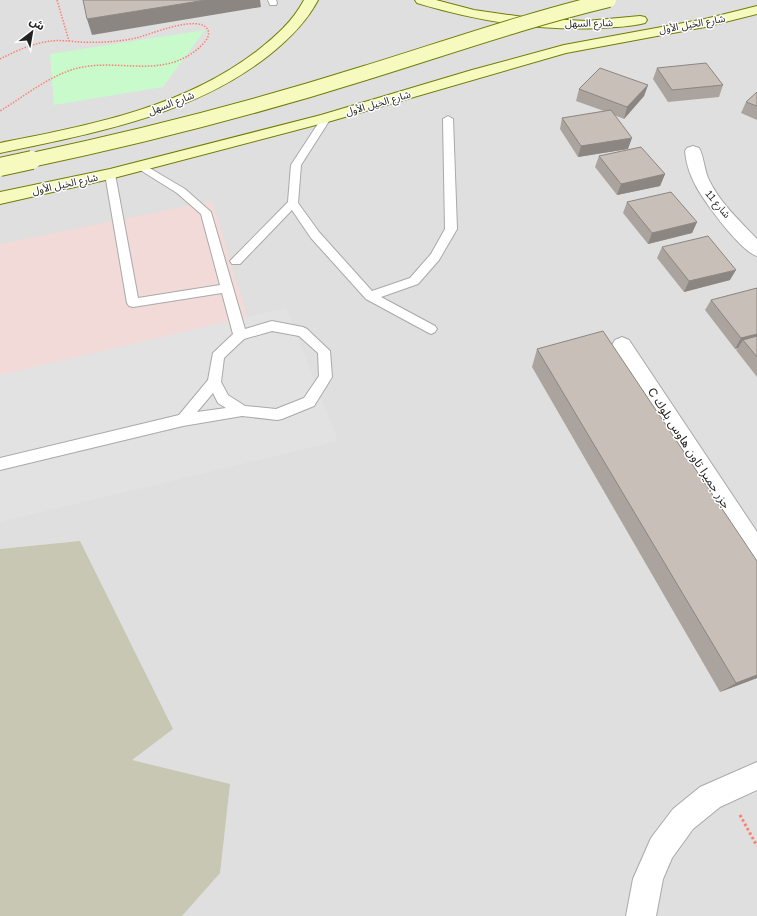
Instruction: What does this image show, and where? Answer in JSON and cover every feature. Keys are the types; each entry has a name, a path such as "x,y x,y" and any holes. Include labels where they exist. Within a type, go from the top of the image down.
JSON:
{"main road":[{"name":"شارع السهل","path":"0,148 95,128 173,103 208,88 239,71 266,53 285,36 300,18 311,0"},
{"name":"شارع السهل","path":"422,0 466,12 531,22 603,24 654,18"},
{"path":"0,167 124,139 280,98 366,73 501,28 564,10 609,0"},
{"path":"731,4 757,0"},
{"name":"شارع الخيل الأول","path":"0,198 110,174 326,118 477,72 564,49 706,23 757,10"},
{"path":"0,208 55,186"}],"street":[{"name":"شارع 11","path":"693,151 695,168 703,186 711,198 757,250"},
{"name":"C جزر جميرا تاون هاوس بلوك","path":"622,345 757,552"},
{"path":"641,916 648,879 661,848 683,819 710,797 757,776"}],"lane":[{"path":"326,118 296,165 294,203 315,235 370,296 431,329"},
{"path":"370,296 414,281 435,257 451,229 448,119"},
{"path":"141,166 181,191 206,212 240,335"},
{"path":"110,174 133,303 226,288"},
{"path":"236,261 294,203"},
{"path":"0,464 183,420 242,411 277,415 309,402 326,378 324,352 303,332 272,326 240,335 218,356 214,382 183,420"},
{"path":"214,382 223,399 242,411"}],"path":[{"path":"57,0 69,41"},
{"path":"0,59 38,43 51,41 102,43 118,41 151,34 188,22 203,25 208,28 209,34 208,39 203,45 189,55 161,66 105,64 71,70 49,80 0,111"},
{"path":"726,790 757,846"}],"shaded area":[{"path":"0,0 757,0 757,916 0,916"},
{"path":"212,201 250,325 0,384 0,244"},
{"path":"286,308 338,441 0,522 0,375"},
{"path":"80,541 173,729 132,760 230,784 220,873 182,916 0,916 0,549"}],"green space":[{"path":"205,30 163,87 54,105 50,54"}],"building":[{"path":"83,0 206,0 87,19"},
{"path":"706,63 723,85 672,90 657,68"},
{"path":"600,68 648,85 627,107 579,89"},
{"path":"757,92 757,106 746,102"},
{"path":"611,110 632,138 581,146 562,118"},
{"path":"641,147 665,174 621,184 599,156"},
{"path":"671,192 697,222 652,233 627,202"},
{"path":"708,236 736,270 689,281 662,247"},
{"path":"757,288 757,334 741,338 711,300"},
{"path":"603,331 757,561 757,675 736,683 537,349"},
{"path":"757,336 757,357 743,340"}]}
